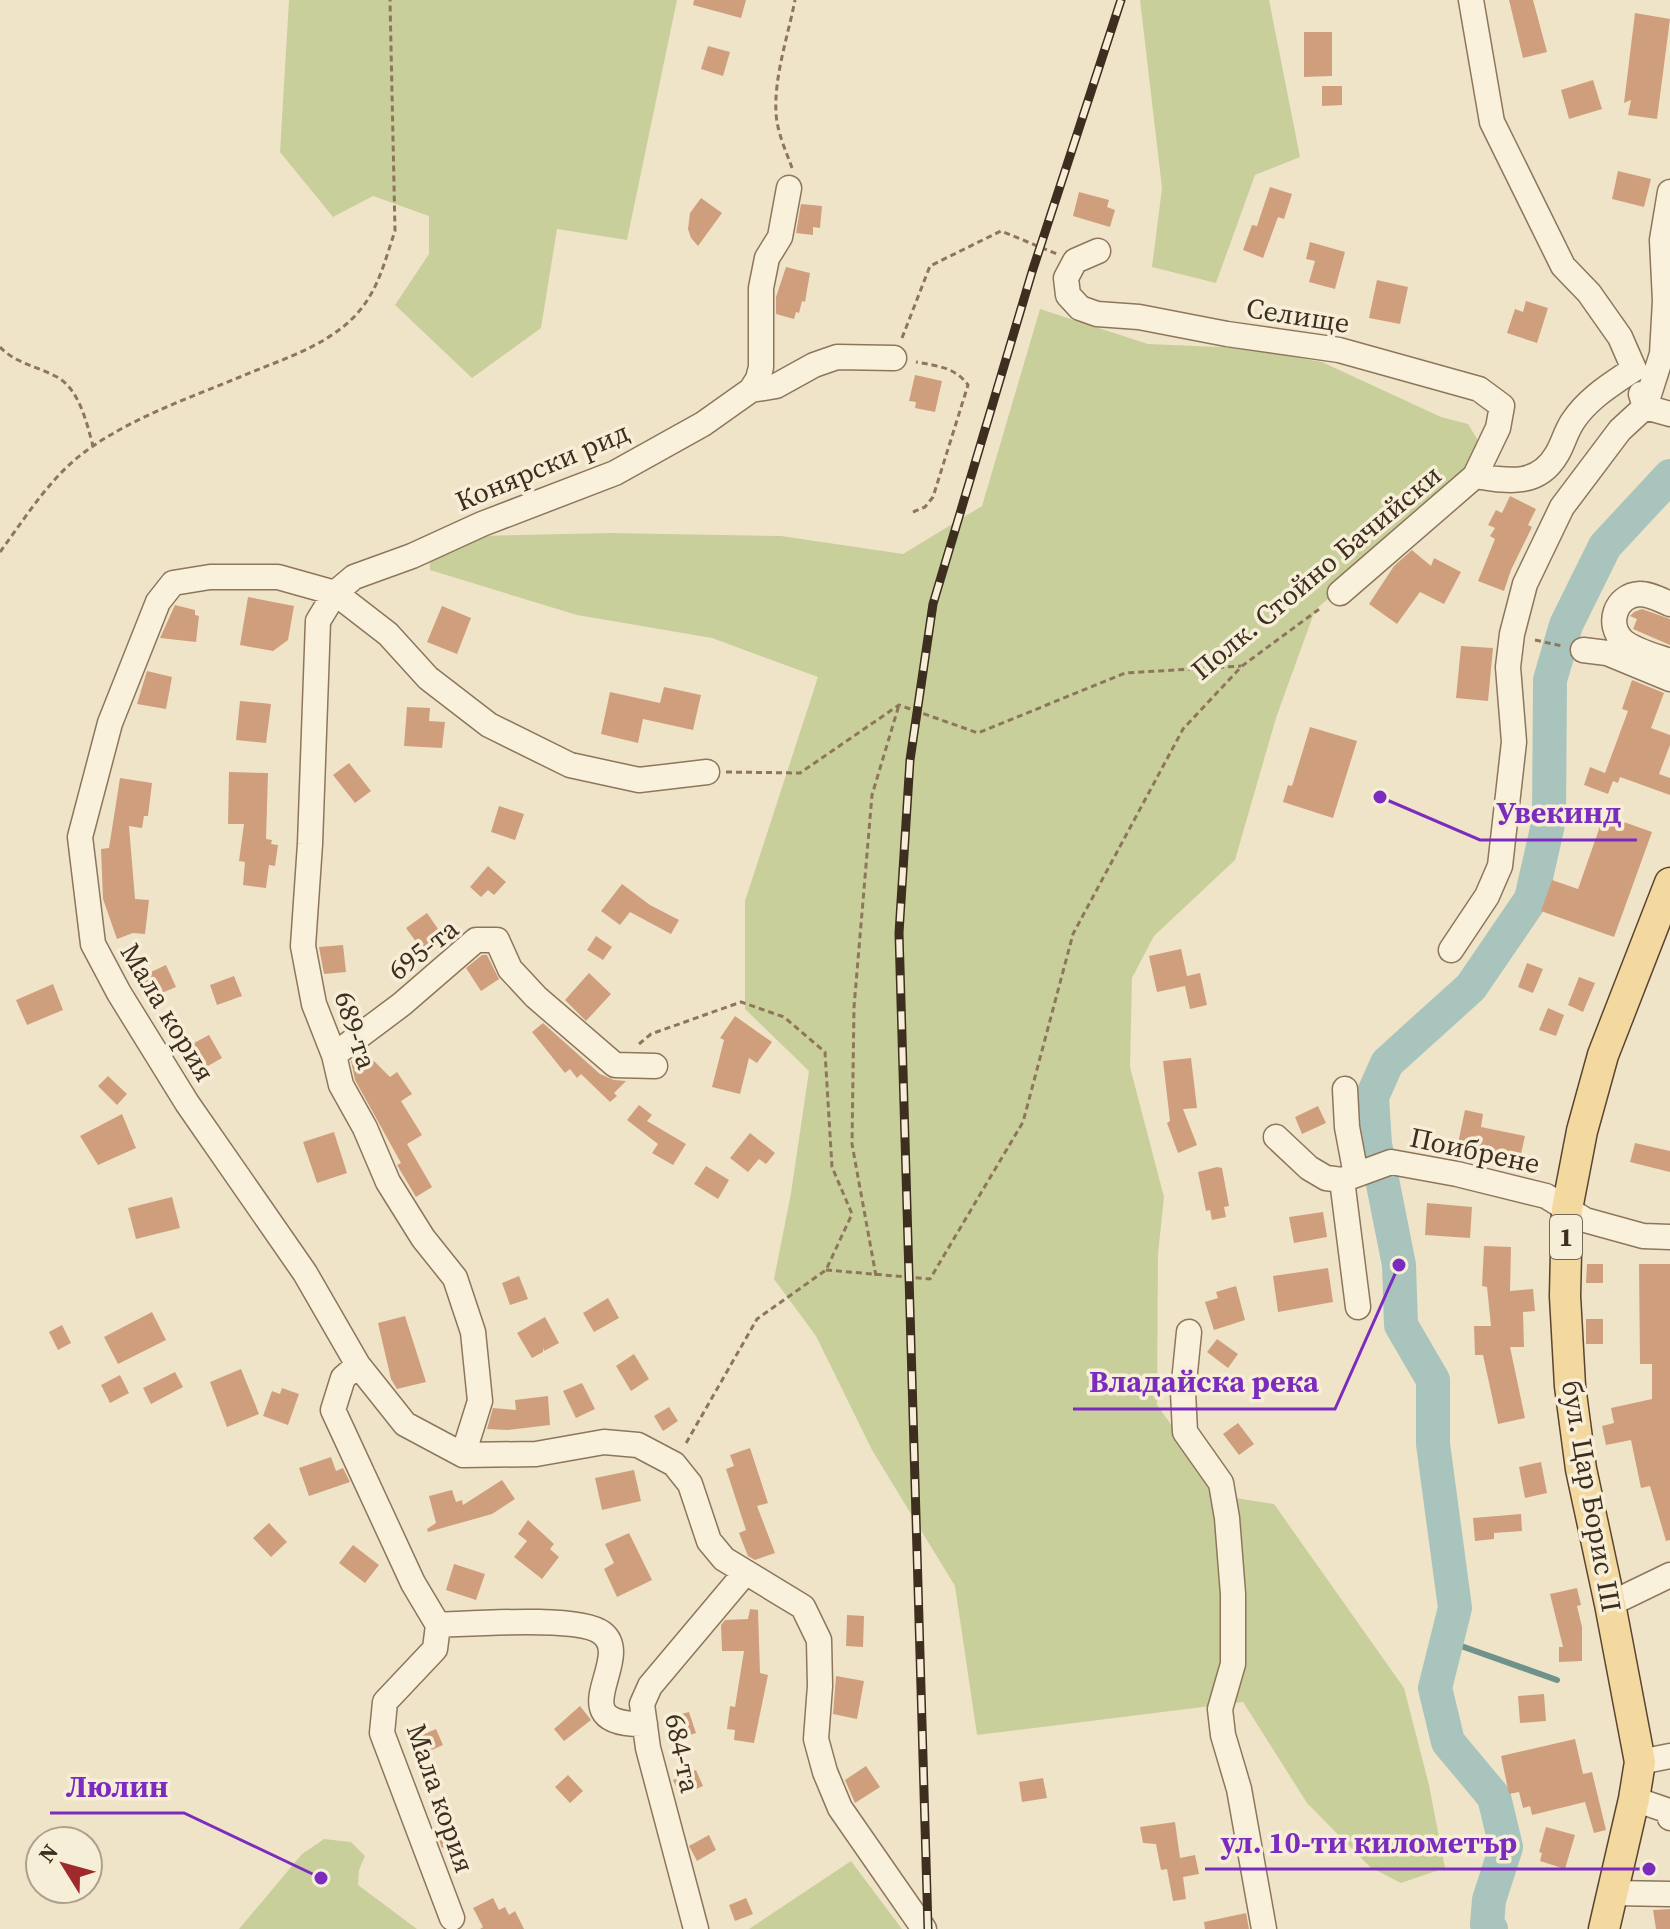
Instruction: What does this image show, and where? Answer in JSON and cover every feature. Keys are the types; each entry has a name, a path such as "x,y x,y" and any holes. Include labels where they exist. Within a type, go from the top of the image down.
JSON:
{"main road":[{"name":"бул. Цар Борис III","path":"1604,1929 1640,1762 1581,1469 1570,1386 1565,1296 1567,1209 1582,1131 1603,1055 1670,883"}],"street":[{"path":"1471,0 1492,122 1563,266 1589,293 1620,337 1634,369 1661,411"},
{"path":"751,390 761,367 761,288 767,258 780,237 789,188"},
{"path":"1661,411 1665,301 1662,240 1670,192"},
{"path":"1075,261 1098,251"},
{"name":"Селище","path":"1075,261 1066,278 1068,295 1080,308 1097,314 1139,317 1227,334 1339,350 1479,389 1502,406 1498,428 1475,476"},
{"name":"Полк. Стойно Бачийски","path":"1340,593 1475,476 1529,480 1544,472 1556,456 1573,421 1598,394 1662,354"},
{"name":"Конярски рид","path":"335,593 354,577 615,473 703,424 751,390 776,386 814,365 837,357 894,358"},
{"path":"1451,950 1487,896 1500,866 1514,742 1508,667 1512,634 1525,584 1562,507 1620,430 1661,411"},
{"name":"Мала кория","path":"335,593 278,577 210,577 173,583 158,602 110,723 80,837 93,944 119,993 187,1103 305,1273 358,1365 405,1424 463,1455 536,1454 604,1442 638,1445 674,1464"},
{"path":"335,593 388,634 428,678 489,725 570,765 639,780 707,772"},
{"name":"689-та","path":"335,593 318,621 303,946 314,1004 334,1055 341,1085 365,1128 388,1182 423,1238 455,1278 473,1332 480,1401 463,1455"},
{"path":"1670,604 1649,596 1631,596 1617,607 1614,624 1616,633 1629,645 1670,661"},
{"path":"1583,650 1607,653 1670,679"},
{"name":"695-та","path":"334,1055 402,1004 476,940 497,940 510,969 615,1065"},
{"path":"615,1065 655,1066"},
{"path":"1345,1089 1358,1307"},
{"path":"1276,1137 1309,1168 1326,1178 1349,1177"},
{"name":"Поибрене","path":"1349,1177 1391,1162 1457,1174 1546,1196 1585,1220 1643,1236 1670,1237"},
{"path":"1189,1332 1183,1392 1185,1432 1221,1483 1227,1518 1233,1594 1233,1664 1220,1709 1223,1735 1239,1789 1264,1929"},
{"path":"358,1365 343,1378 333,1410 413,1583 438,1625 576,1624 600,1631 609,1641 611,1656 600,1694 603,1707 610,1717 621,1724 645,1724"},
{"path":"674,1464 690,1484 709,1541 724,1559 803,1607 819,1640 816,1739 825,1772 840,1808 924,1929"},
{"name":"684-та","path":"696,1929 656,1782 642,1704 650,1686 745,1573"},
{"path":"1610,1604 1670,1575"},
{"name":"Мала кория","path":"438,1625 435,1649 385,1702 382,1733 452,1918"},
{"path":"1640,1762 1670,1756"},
{"path":"1634,1799 1669,1811 1670,1818"},
{"path":"1613,1893 1670,1894"}],"path":[{"path":"0,552 49,485 93,446 162,410 301,353 334,334 367,301 395,231 390,0"},
{"path":"789,188 792,166 784,152 776,113 781,67 795,0"},
{"path":"913,512 925,507 933,497 968,385 960,374 944,367 894,358 930,266 1001,231 1075,261"},
{"path":"0,347 7,354 63,380 86,421 93,446"},
{"name":"Полк. Стойно Бачийски","path":"876,1276 930,1279 1023,1122 1073,934 1183,729 1242,666 1340,593"},
{"path":"899,705 978,733 1125,673 1242,666"},
{"path":"707,772 800,773 899,705"},
{"path":"826,1270 876,1276 852,1144 854,1007 872,795 899,705"},
{"path":"615,1065 651,1034 741,1002 784,1017 825,1052 832,1167 852,1214 826,1270 757,1319 674,1464"}],"green space":[{"path":"289,0 677,0 627,240 557,229 541,328 472,378 395,305 429,254 429,216 373,196 333,217 280,152"},
{"path":"1140,0 1269,0 1300,157 1255,175 1216,283 1152,267 1162,188"},
{"path":"1040,309 1148,344 1242,348 1322,362 1441,417 1468,424 1482,447 1468,479 1315,610 1276,718 1235,860 1154,936 1132,978 1130,1067 1164,1197 1158,1254 1157,1405 1223,1496 1274,1504 1404,1688 1429,1785 1445,1868 1401,1883 1370,1867 1307,1803 1243,1702 977,1735 955,1586 872,1450 816,1336 774,1279 791,1193 809,1071 745,1009 745,901 818,677 712,638 577,615 430,570 429,537 610,533 781,536 903,554 982,506"},
{"path":"324,1839 351,1842 365,1856 359,1870 358,1885 417,1929 239,1929 302,1854"},
{"path":"851,1861 902,1929 749,1929"}],"building":[{"path":"694,0 746,0 741,18 693,5"},
{"path":"1509,0 1533,0 1547,52 1523,58"},
{"path":"1635,13 1670,19 1657,119 1628,115 1631,100 1624,103"},
{"path":"1304,32 1332,32 1332,76 1304,77"},
{"path":"708,46 730,52 723,76 701,69"},
{"path":"1593,80 1602,109 1569,119 1561,90"},
{"path":"1322,86 1342,86 1342,105 1322,106"},
{"path":"1618,171 1651,179 1644,207 1612,199"},
{"path":"1270,187 1292,194 1284,219 1278,217 1263,258 1243,250 1252,225 1257,226"},
{"path":"1079,192 1109,200 1107,207 1115,210 1110,227 1073,216"},
{"path":"701,198 722,213 698,246 688,229 690,213"},
{"path":"801,204 822,206 820,228 813,227 813,235 796,233"},
{"path":"1310,242 1345,252 1335,289 1309,282 1315,261 1306,259"},
{"path":"786,267 810,273 805,302 802,301 794,319 776,314 776,297"},
{"path":"1377,280 1408,287 1400,324 1369,318"},
{"path":"1526,301 1548,308 1537,343 1507,333 1515,309 1523,312"},
{"path":"915,375 942,381 935,412 915,408 916,402 909,401"},
{"path":"1510,496 1536,509 1528,525 1532,527 1504,591 1478,581 1495,539 1490,536 1495,528 1488,525 1496,510 1502,513"},
{"path":"1412,550 1431,566 1434,558 1461,572 1444,604 1420,592 1397,624 1369,604 1394,566"},
{"path":"248,597 294,606 288,640 273,651 240,645"},
{"path":"175,605 195,610 195,615 199,616 196,642 160,638"},
{"path":"442,606 471,618 457,654 427,642"},
{"path":"1642,609 1670,619 1670,645 1633,629 1637,619 1630,616"},
{"path":"1461,646 1493,648 1488,701 1456,698"},
{"path":"147,671 172,677 166,709 137,704"},
{"path":"1632,680 1664,693 1651,728 1670,735 1670,745 1659,774 1670,778 1670,795 1620,777 1618,783 1613,781 1608,794 1584,785 1590,767 1605,773 1628,711 1622,709"},
{"path":"664,687 701,695 693,730 643,719 638,743 601,734 610,692 660,703"},
{"path":"240,701 271,704 266,743 236,740"},
{"path":"407,707 430,708 429,721 445,722 442,748 404,746"},
{"path":"1310,727 1357,741 1333,818 1283,802 1288,785 1292,786"},
{"path":"349,763 371,791 355,803 333,775"},
{"path":"229,772 268,773 266,839 278,845 275,866 269,865 266,888 243,885 245,862 239,861 244,824 228,824"},
{"path":"120,778 152,783 148,816 144,816 142,828 129,826 135,899 149,900 145,934 133,933 117,939 103,899 101,849 109,848"},
{"path":"499,806 524,814 515,840 491,832"},
{"path":"1604,815 1652,832 1614,937 1541,911 1552,880 1578,889"},
{"path":"488,866 506,882 494,895 488,890 481,897 470,887"},
{"path":"622,884 650,905 679,920 671,934 630,912 620,925 601,911"},
{"path":"427,913 445,939 425,954 406,928"},
{"path":"596,936 612,947 603,960 587,950"},
{"path":"343,945 346,972 324,974 319,947"},
{"path":"1181,949 1187,976 1200,973 1207,1005 1190,1009 1185,986 1157,992 1149,956"},
{"path":"482,955 487,955 499,979 481,991 466,968"},
{"path":"1527,963 1543,969 1533,993 1518,987"},
{"path":"166,965 176,987 150,998 140,977"},
{"path":"589,973 611,994 586,1021 565,1000"},
{"path":"234,976 242,996 217,1005 210,985"},
{"path":"1579,977 1595,983 1583,1012 1568,1005"},
{"path":"53,984 63,1010 27,1025 16,1000"},
{"path":"1548,1008 1564,1015 1556,1036 1539,1030"},
{"path":"735,1016 772,1042 757,1063 749,1058 740,1094 712,1087 724,1040 720,1038"},
{"path":"543,1023 600,1074 626,1081 614,1093 617,1096 610,1102 581,1074 577,1078 570,1069 565,1073 532,1032"},
{"path":"209,1035 222,1058 192,1075 179,1051"},
{"path":"364,1051 390,1077 397,1072 412,1094 401,1101 422,1135 407,1144 432,1187 416,1197 397,1165 401,1163 355,1080 351,1061"},
{"path":"1191,1058 1197,1108 1183,1109 1197,1145 1178,1153 1167,1123 1170,1121 1163,1061"},
{"path":"108,1076 127,1094 117,1105 98,1086"},
{"path":"639,1105 652,1115 647,1121 686,1144 673,1165 652,1153 658,1144 627,1120"},
{"path":"1318,1106 1326,1123 1302,1134 1295,1117"},
{"path":"1465,1110 1483,1114 1481,1127 1525,1136 1519,1163 1456,1153"},
{"path":"122,1114 136,1148 98,1165 80,1136"},
{"path":"334,1132 347,1173 317,1183 303,1142"},
{"path":"750,1133 775,1153 766,1164 759,1159 748,1172 730,1158"},
{"path":"1635,1143 1670,1151 1670,1172 1630,1162"},
{"path":"706,1166 729,1180 718,1199 694,1184"},
{"path":"1222,1168 1229,1206 1224,1207 1226,1217 1212,1220 1210,1210 1206,1211 1198,1172"},
{"path":"172,1197 180,1228 136,1239 128,1208"},
{"path":"1427,1203 1472,1207 1470,1238 1425,1235"},
{"path":"1323,1212 1327,1237 1294,1243 1289,1217"},
{"path":"1484,1246 1511,1247 1510,1291 1533,1289 1535,1311 1523,1312 1524,1347 1510,1347 1525,1418 1498,1424 1483,1355 1475,1355 1474,1326 1491,1326 1487,1287 1482,1286"},
{"path":"1587,1264 1603,1264 1603,1283 1586,1283"},
{"path":"1639,1264 1670,1264 1670,1540 1666,1541 1650,1486 1641,1488 1631,1440 1606,1445 1602,1426 1614,1423 1611,1408 1652,1399 1652,1364 1640,1364"},
{"path":"1328,1268 1333,1302 1278,1312 1273,1276"},
{"path":"519,1276 528,1299 510,1305 502,1283"},
{"path":"1236,1286 1245,1320 1214,1330 1205,1302 1218,1298 1216,1292"},
{"path":"608,1298 619,1318 594,1332 583,1313"},
{"path":"152,1312 166,1340 118,1364 104,1337"},
{"path":"405,1316 426,1382 397,1389 391,1379 378,1323"},
{"path":"545,1317 559,1343 544,1351 543,1347 543,1352 532,1358 517,1333"},
{"path":"1586,1319 1603,1319 1603,1344 1586,1344"},
{"path":"62,1325 71,1343 58,1350 49,1332"},
{"path":"1217,1339 1238,1354 1228,1368 1207,1352"},
{"path":"634,1354 649,1379 631,1391 616,1366"},
{"path":"241,1369 259,1414 227,1427 210,1382"},
{"path":"175,1372 183,1387 151,1404 143,1388"},
{"path":"120,1375 129,1393 110,1403 101,1385"},
{"path":"582,1383 595,1409 576,1418 563,1391"},
{"path":"282,1388 299,1394 288,1425 263,1416 272,1391 280,1394"},
{"path":"548,1396 550,1425 487,1429 493,1408 516,1410 515,1400"},
{"path":"669,1407 678,1421 663,1431 654,1416"},
{"path":"1238,1423 1254,1444 1239,1455 1223,1434"},
{"path":"750,1448 768,1503 757,1506 775,1553 755,1560 748,1556 739,1533 746,1530 726,1469 734,1466 730,1455"},
{"path":"331,1457 336,1471 343,1468 350,1482 309,1496 299,1468"},
{"path":"1541,1462 1547,1493 1525,1498 1519,1467"},
{"path":"634,1470 641,1501 602,1510 595,1478"},
{"path":"502,1480 515,1499 492,1514 428,1532 427,1529 436,1523 429,1496 452,1490 456,1502 462,1500 463,1505"},
{"path":"1521,1514 1522,1531 1494,1533 1494,1539 1475,1541 1473,1518"},
{"path":"528,1520 554,1544 550,1549 559,1557 542,1579 514,1557 527,1541 518,1534"},
{"path":"269,1523 287,1542 271,1557 253,1538"},
{"path":"629,1533 652,1580 617,1597 604,1569 614,1563 605,1544"},
{"path":"353,1545 379,1565 365,1583 339,1563"},
{"path":"454,1564 485,1574 476,1600 446,1590"},
{"path":"1577,1588 1581,1605 1577,1606 1582,1627 1582,1661 1559,1662 1559,1647 1563,1647 1550,1594"},
{"path":"750,1609 758,1610 760,1673 768,1675 754,1743 734,1740 735,1730 727,1729 730,1706 735,1707 744,1651 722,1651 721,1625 725,1620 748,1619"},
{"path":"847,1615 864,1616 863,1647 846,1646"},
{"path":"836,1676 864,1681 857,1719 833,1714"},
{"path":"1544,1694 1546,1721 1520,1723 1518,1696"},
{"path":"580,1706 591,1720 564,1741 554,1729"},
{"path":"689,1712 696,1733 681,1738 674,1716"},
{"path":"436,1729 443,1745 418,1756 411,1740"},
{"path":"1575,1739 1583,1774 1592,1772 1606,1830 1594,1833 1585,1802 1532,1815 1530,1806 1523,1808 1519,1792 1509,1794 1501,1756"},
{"path":"866,1766 880,1787 855,1803 845,1780"},
{"path":"696,1770 703,1786 680,1796 673,1780"},
{"path":"568,1775 583,1791 570,1803 555,1787"},
{"path":"1043,1778 1047,1798 1022,1802 1019,1782"},
{"path":"1175,1822 1180,1858 1195,1855 1199,1874 1183,1877 1186,1899 1173,1901 1167,1869 1161,1870 1156,1844 1143,1843 1140,1827"},
{"path":"448,1826 455,1843 442,1848 435,1830"},
{"path":"1546,1827 1575,1835 1565,1869 1540,1861 1542,1853 1539,1852"},
{"path":"709,1835 716,1850 697,1861 689,1846"},
{"path":"493,1898 499,1910 505,1907 509,1915 515,1911 524,1929 480,1929 483,1927 473,1908"},
{"path":"746,1898 753,1914 735,1921 729,1905"},
{"path":"1670,1909 1670,1929 1656,1929 1653,1910"},
{"path":"1246,1913 1249,1929 1205,1929 1204,1922"}],"waterway":[{"path":"1491,1929 1487,1924 1489,1900 1506,1847 1494,1797 1448,1742 1435,1688 1455,1608 1433,1444 1433,1380 1401,1325 1399,1265 1375,1144 1372,1097 1387,1063 1471,987 1531,899 1549,820 1550,680 1566,625 1605,546 1670,476"},
{"path":"1447,1641 1557,1680"}],"railway":[{"path":"928,1929 899,933 910,760 933,604 1032,272 1121,0"}],"place":[{"name":"Увекинд","path":"1380,797"},
{"name":"Владайска река","path":"1399,1265"},
{"name":"ул. 10-ти километър","path":"1649,1869"},
{"name":"Люлин","path":"321,1878"}]}
